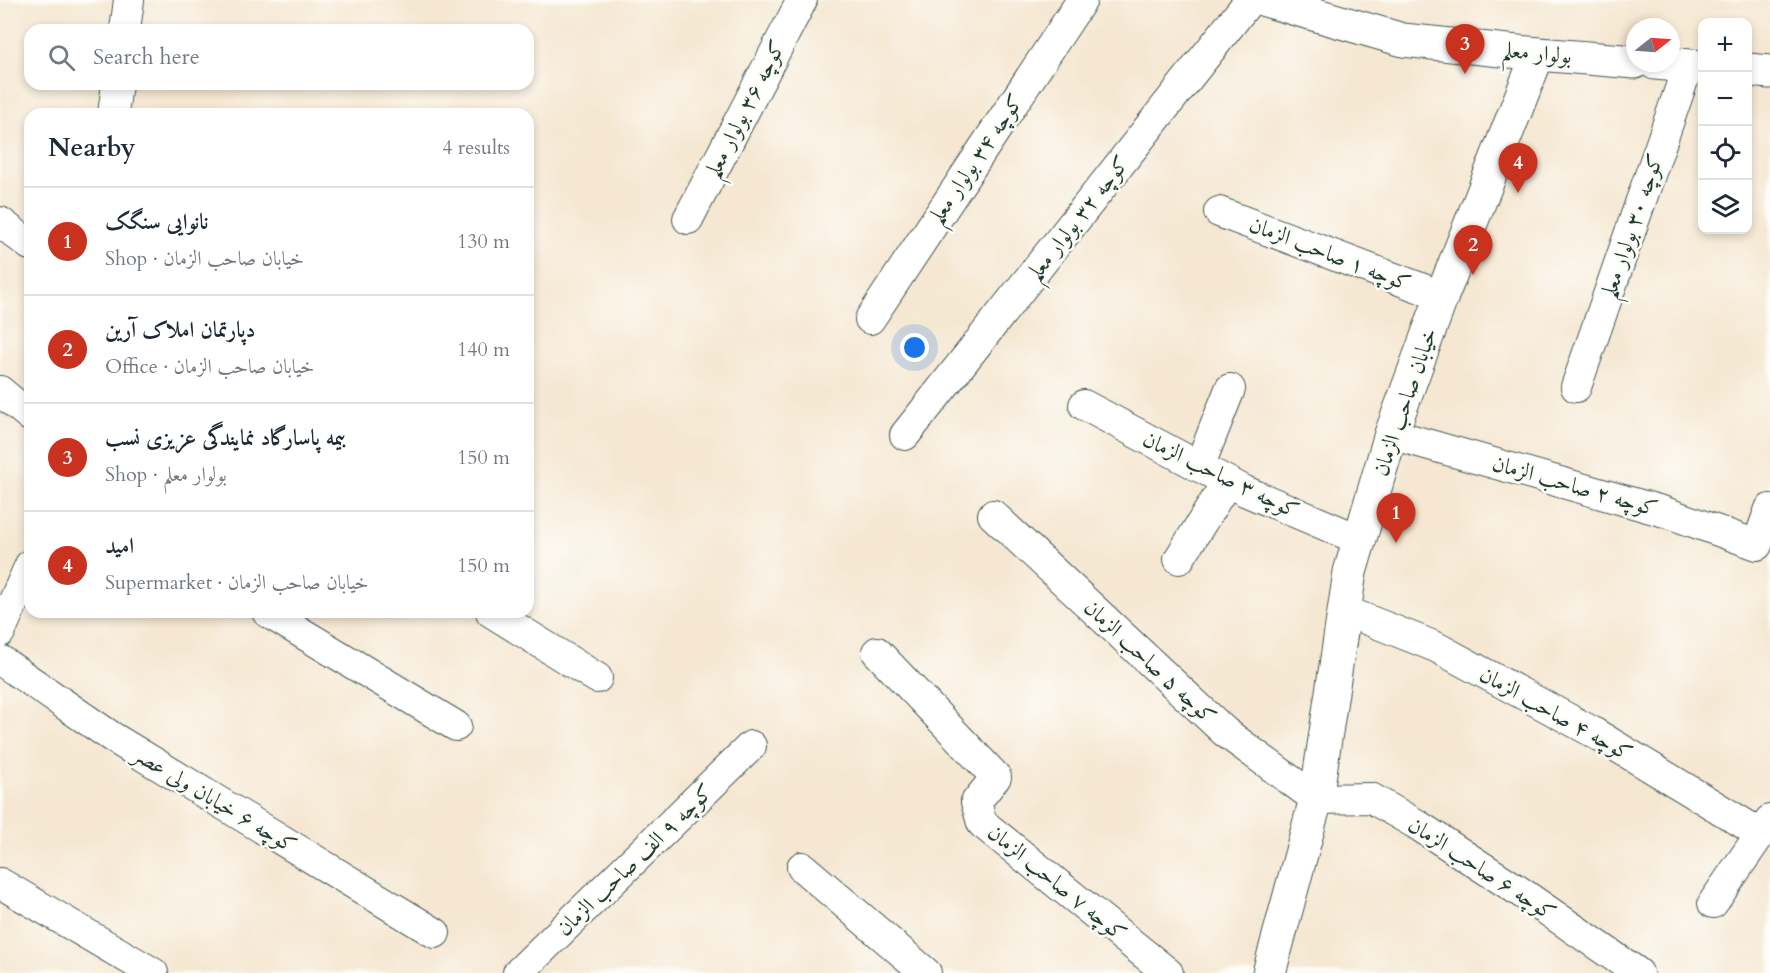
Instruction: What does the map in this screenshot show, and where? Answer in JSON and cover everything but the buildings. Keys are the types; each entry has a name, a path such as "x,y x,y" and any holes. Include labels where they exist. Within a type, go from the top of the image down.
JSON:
{"street":[{"path":"126,24 129,0"},
{"name":"کوچه ۳۶ بولوار معلم","path":"688,219 802,0"},
{"name":"کوچه ۳۴ بولوار معلم","path":"870,319 1082,0"},
{"name":"کوچه ۳۲ بولوار معلم","path":"905,435 1250,0"},
{"name":"بولوار معلم","path":"1265,0 1403,40 1626,61"},
{"name":"خیابان صاحب الزمان","path":"1269,973 1316,799 1350,572 1391,434 1442,296 1538,54"},
{"path":"1680,65 1695,66"},
{"name":"کوچه ۳۰ بولوار معلم","path":"1576,387 1695,66"},
{"path":"1752,70 1770,72"},
{"path":"114,108 116,90"},
{"name":"کوچه ۱ صاحب الزمان","path":"1219,212 1442,296"},
{"path":"0,222 24,240"},
{"path":"1199,467 1230,389"},
{"path":"0,391 24,411"},
{"name":"کوچه ۳ صاحب الزمان","path":"1084,405 1245,491 1360,540"},
{"name":"کوچه ۲ صاحب الزمان","path":"1391,434 1665,512 1764,546 1770,509"},
{"path":"1179,560 1227,482"},
{"name":"کوچه ۵ صاحب الزمان","path":"993,515 1225,732 1316,799"},
{"path":"0,632 24,578"},
{"name":"کوچه ۴ صاحب الزمان","path":"1343,610 1436,647 1765,827"},
{"path":"277,618 456,726"},
{"path":"501,618 597,678"},
{"name":"کوچه ۷ صاحب الزمان","path":"877,652 996,777 976,802 982,823 1168,973"},
{"name":"کوچه ۶ خیابان ولی عصر","path":"0,660 112,737 435,933"},
{"name":"کوچه ۹ الف صاحب الزمان","path":"518,973 751,746"},
{"name":"کوچه ۶ صاحب الزمان","path":"1316,799 1371,798 1416,824 1519,891 1638,973"},
{"path":"1713,903 1765,827"},
{"path":"802,867 926,973"},
{"path":"0,883 153,973"}],"place":[{"name":"بیمه پاسارگاد نمایندگی عزیزی نسب","path":"1465,74"},
{"name":"امید","path":"1518,193"},
{"name":"دپارتمان املاک آرین","path":"1473,275"},
{"name":"نانوایی سنگک","path":"1396,543"}]}
